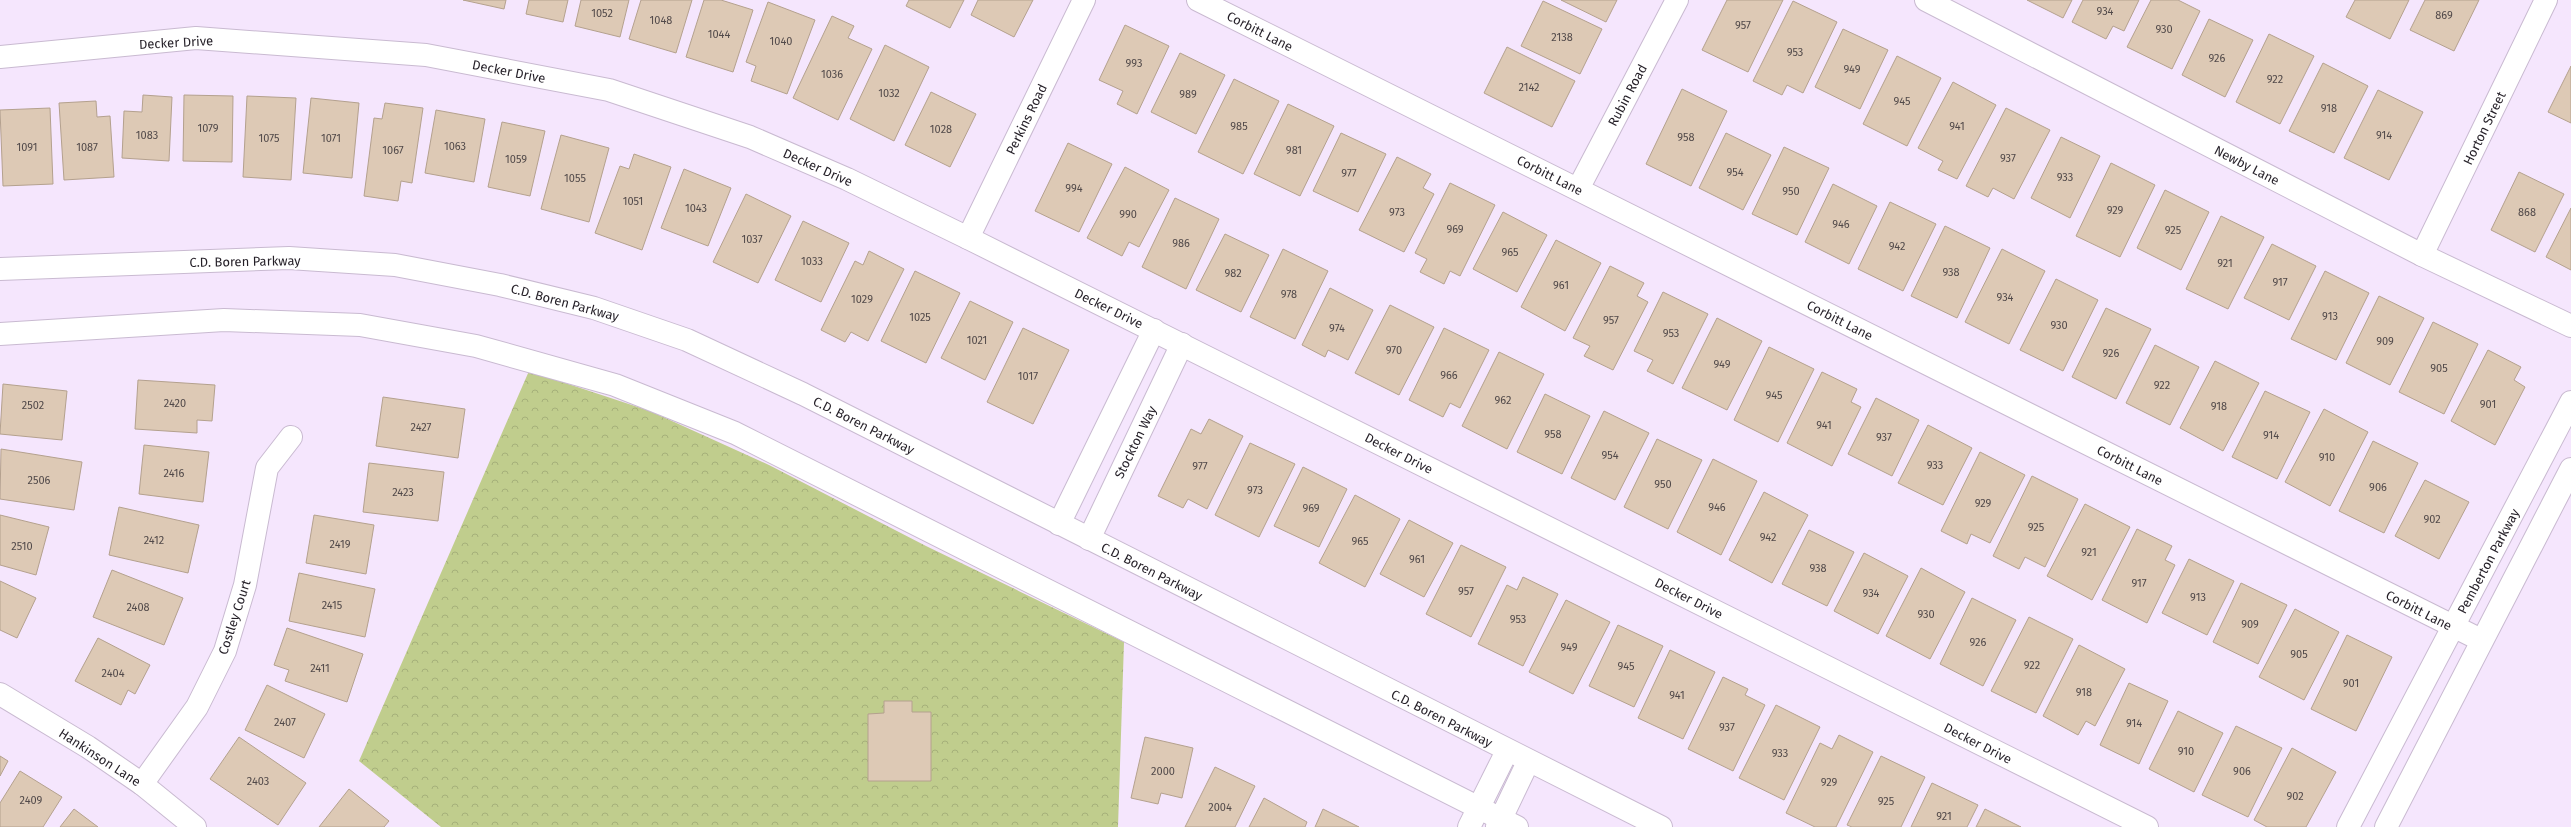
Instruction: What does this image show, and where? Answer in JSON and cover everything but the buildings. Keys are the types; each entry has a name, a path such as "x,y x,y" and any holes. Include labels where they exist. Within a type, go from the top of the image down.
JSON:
{"street":[{"name":"Perkins Road","path":"968,238 1084,0"},
{"name":"Corbitt Lane","path":"1198,0 2481,640"},
{"name":"Rubin Road","path":"1578,189 1677,0"},
{"name":"Newby Lane","path":"1926,0 2422,255 2571,326"},
{"name":"Horton Street","path":"2422,255 2546,0"},
{"name":"Decker Drive","path":"0,57 196,38 434,56 609,90 750,137 847,179 968,238 2147,827"},
{"name":"C.D. Boren Parkway","path":"0,269 289,258 395,265 500,284 594,308 686,340 803,394 1528,762 1661,827"},
{"path":"0,334 224,320 360,325 476,346 615,385 735,433 1479,807 1505,824 1528,762"},
{"path":"1059,524 1154,330"},
{"name":"Stockton Way","path":"1089,539 1182,344"},
{"name":"Pemberton Parkway","path":"2348,827 2571,402"},
{"name":"Costley Court","path":"142,784 197,707 224,651 245,585 267,468 291,437"},
{"path":"2386,827 2481,640 2571,469"},
{"name":"Hankinson Lane","path":"0,694 88,747 142,784 195,827"},
{"path":"1469,827 1507,751"}],"green space":[{"path":"529,371 650,411 769,465 926,546 1124,642 1118,827 441,827 359,761"}]}
